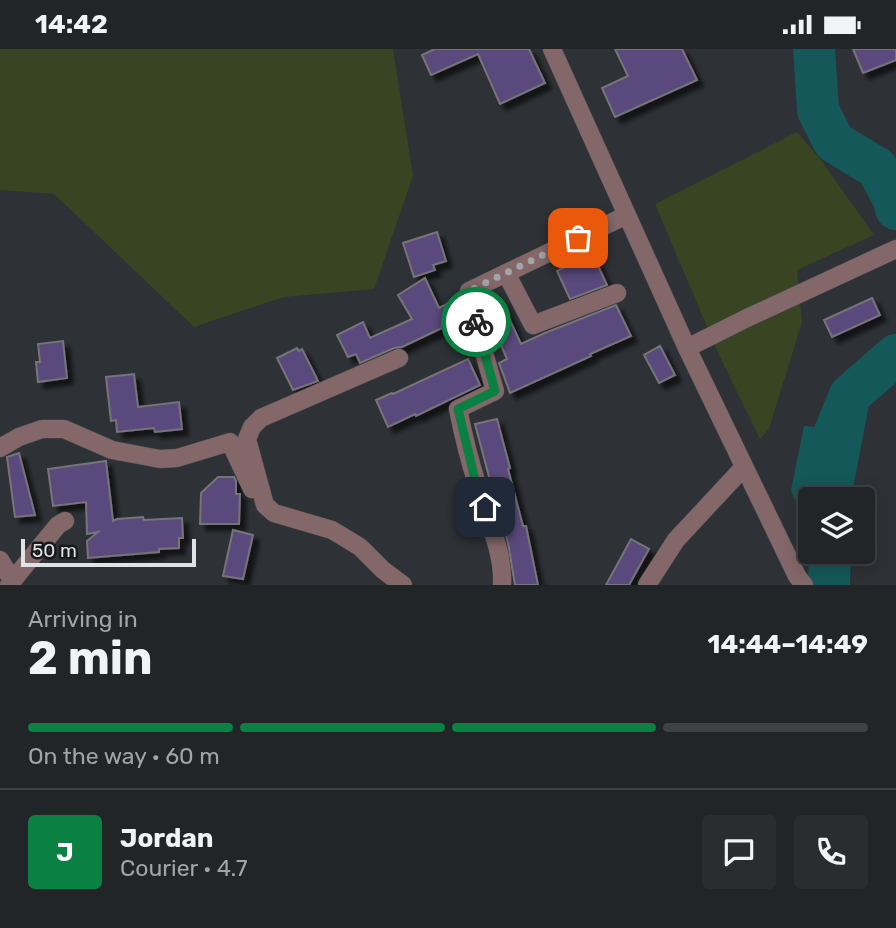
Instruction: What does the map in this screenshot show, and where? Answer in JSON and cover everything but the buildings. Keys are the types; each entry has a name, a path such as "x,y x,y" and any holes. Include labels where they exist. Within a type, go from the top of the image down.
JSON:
{"street":[{"path":"552,49 687,348 800,582"},
{"path":"502,585 503,574 495,542 476,484 458,409 495,391 469,291 626,215"},
{"path":"687,348 896,249"},
{"path":"506,273 533,325 617,293"},
{"path":"399,358 261,418 252,427 247,439 265,505 274,513 332,530 360,547 403,585"},
{"path":"0,449 19,437 42,429 64,429 113,450 160,459 177,459 230,442 252,489 262,493"},
{"path":"647,585 676,540 744,467"},
{"path":"0,560 10,583 58,525 65,521"}],"green space":[{"path":"0,49 393,49 413,176 374,289 284,297 194,327 54,194 0,190"},
{"path":"797,132 821,160 874,235 797,270 802,322 769,429 760,439 719,355 655,204"}],"water":[{"path":"859,380 867,381 872,389 853,487 798,487 798,507 791,490 804,426 829,428 841,388"},
{"path":"823,564 838,564 836,578 830,580"}],"waterway":[{"path":"814,49 818,110 834,142 877,168 896,209"},
{"path":"831,487 832,439 850,395 896,355"},
{"path":"829,585 830,564"}],"way so far":[{"path":"476,322 469,291 578,238"}],"route":[{"path":"476,322 495,391 458,409 476,484 485,507"}]}
